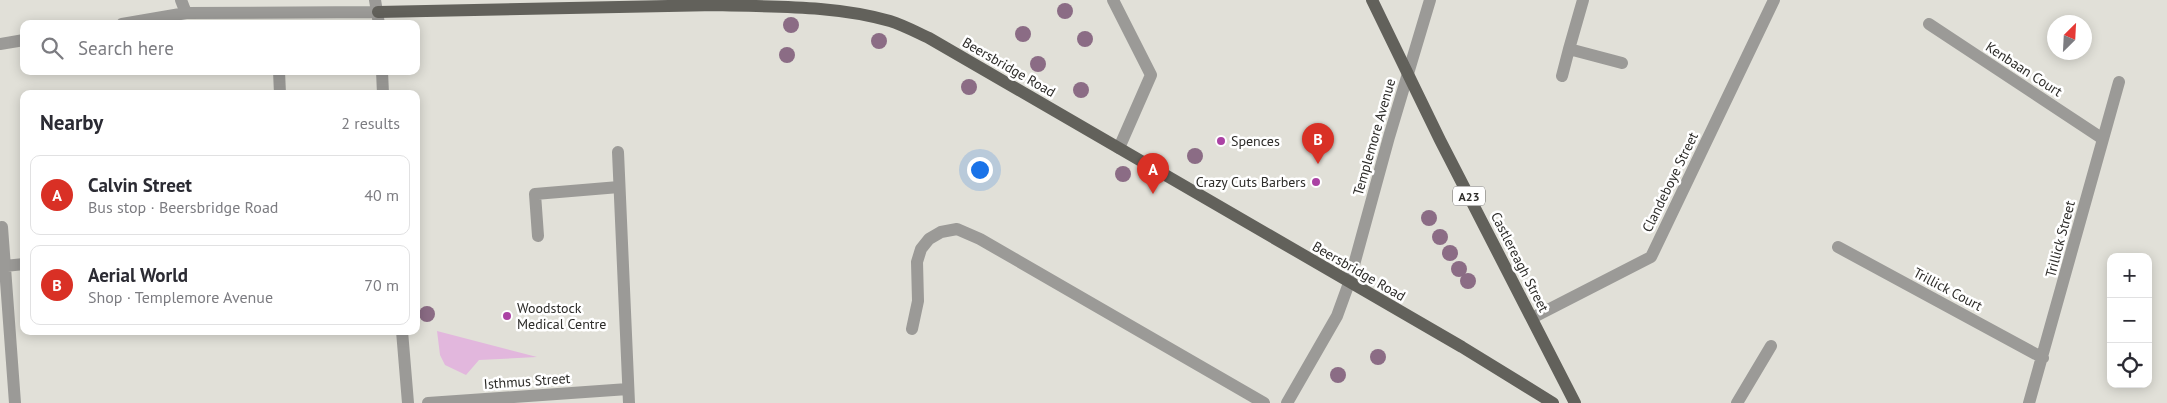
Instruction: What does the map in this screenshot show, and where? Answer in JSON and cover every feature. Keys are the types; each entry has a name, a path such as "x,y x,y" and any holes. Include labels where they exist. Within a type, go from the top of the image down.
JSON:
{"main road":[{"name":"Castlereagh Street","path":"1372,0 1407,74 1576,403"},
{"name":"Beersbridge Road","path":"377,12 643,3 773,6 850,12 891,22 929,38 1349,284 1462,347 1554,403"}],"street":[{"path":"181,0 186,13"},
{"path":"1113,0 1151,75 1119,148"},
{"name":"Templemore Avenue","path":"1287,403 1337,316 1349,284 1407,74 1430,0"},
{"path":"1562,76 1582,0"},
{"name":"Clandeboye Street","path":"1532,318 1651,257 1774,0"},
{"path":"145,20 186,13 278,18 377,12"},
{"name":"Kenbaan Court","path":"1929,24 2103,139"},
{"path":"0,44 20,41"},
{"path":"1569,49 1622,63"},
{"path":"279,75 280,90"},
{"path":"382,75 383,90"},
{"name":"Trillick Street","path":"2030,403 2119,82"},
{"path":"618,152 629,403"},
{"path":"538,236 536,194 620,187"},
{"path":"2,227 5,266 5,322 16,403"},
{"path":"912,329 918,301 917,262 921,249 929,239 940,232 957,229 980,239 1264,403"},
{"name":"Trillick Court","path":"1838,247 2043,358"},
{"path":"5,266 20,264"},
{"path":"402,335 408,403"},
{"path":"1737,403 1771,346"},
{"name":"Isthmus Street","path":"428,403 628,389"}],"shaded area":[{"path":"437,331 537,357 479,360 466,375 445,365 440,355"}],"place":[{"name":"Spences","path":"1221,141"},
{"name":"Aerial World","path":"1318,164"},
{"name":"Crazy Cuts Barbers","path":"1316,182"},
{"name":"Calvin Street","path":"1153,194"},
{"name":"Woodstock Medical Centre","path":"507,316"}]}
